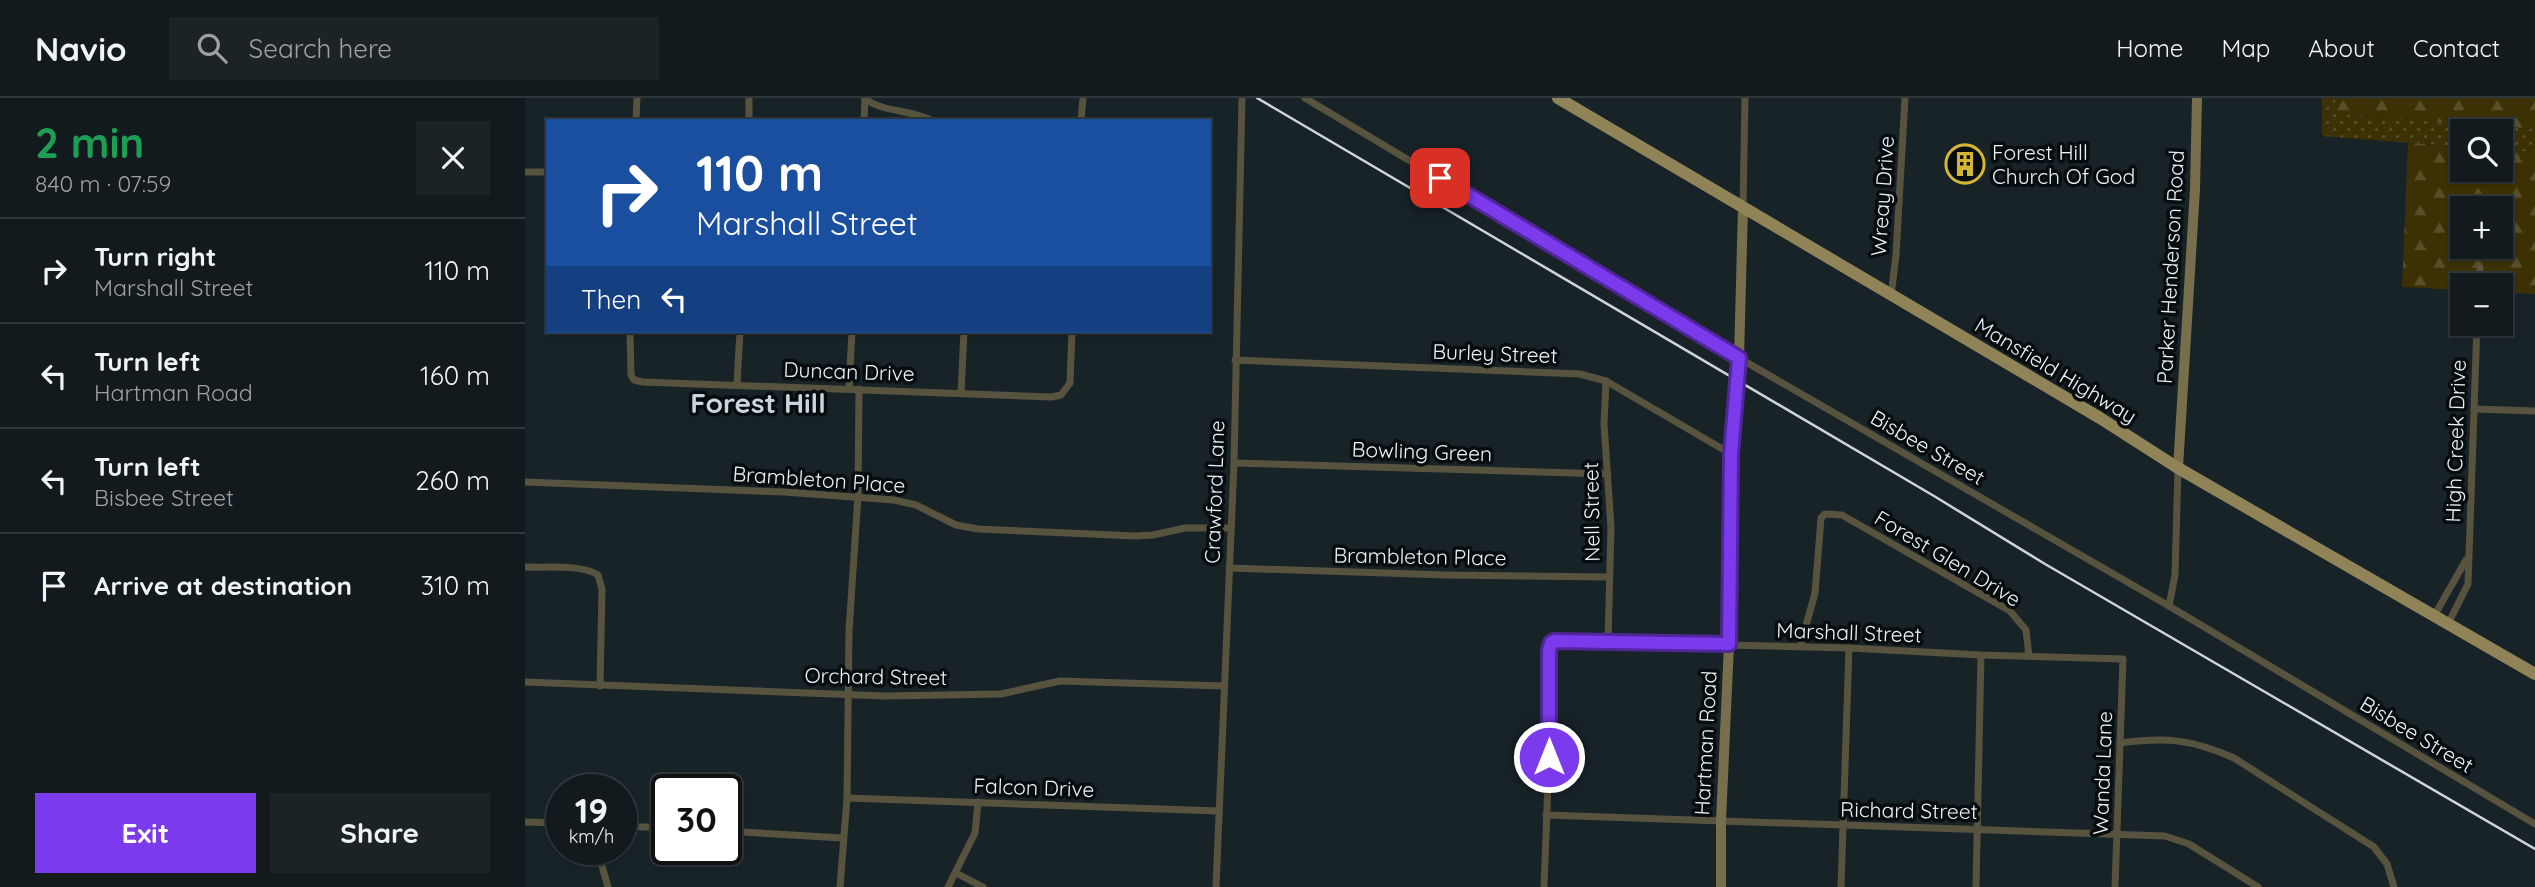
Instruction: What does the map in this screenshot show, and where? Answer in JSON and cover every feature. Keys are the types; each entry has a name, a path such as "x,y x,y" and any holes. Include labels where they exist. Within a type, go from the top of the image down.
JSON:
{"main road":[{"name":"Mansfield Highway","path":"1558,98 2100,418 2179,468 2535,674"}],"street":[{"path":"636,119 637,98"},
{"path":"749,98 749,119"},
{"path":"1081,119 1083,98"},
{"name":"Crawford Lane","path":"1216,887 1234,463 1242,98"},
{"name":"Bisbee Street","path":"1305,98 1739,358 2169,606 2535,824"},
{"name":"Hartman Road","path":"1721,887 1721,821 1729,644 1731,454 1739,358 1745,98"},
{"name":"Wreay Drive","path":"1891,296 1905,98"},
{"name":"Parker Henderson Road","path":"2169,606 2175,575 2195,189 2197,98"},
{"path":"864,119 865,99"},
{"path":"865,99 873,105 922,115 929,119"},
{"path":"525,172 546,172"},
{"path":"2480,268 2480,273"},
{"name":"Duncan Drive","path":"630,333 631,375 634,380 643,382 1052,397 1061,395 1070,383 1072,333"},
{"path":"737,384 740,333"},
{"path":"849,389 852,333"},
{"path":"961,393 964,333"},
{"name":"High Creek Drive","path":"2448,625 2468,584 2477,336"},
{"name":"Burley Street","path":"1235,360 1580,374 1606,381 1731,454"},
{"name":"Nell Street","path":"1606,381 1604,425 1611,527 1608,642"},
{"path":"840,887 847,798 849,631 858,496 859,389"},
{"path":"2474,408 2535,411"},
{"name":"Bowling Green","path":"1234,463 1608,474"},
{"name":"Brambleton Place","path":"525,482 858,496 916,505 956,525 978,529 1136,536 1185,528 1230,528"},
{"name":"Forest Glen Drive","path":"1801,647 1815,593 1821,518 1825,514 1842,515 2010,611 2026,630 2029,656"},
{"name":"High Creek Drive","path":"2433,616 2467,559"},
{"path":"525,567 591,570 598,575 602,589 600,686"},
{"name":"Brambleton Place","path":"1230,568 1609,577"},
{"name":"Marshall Street","path":"1546,815 1549,651 1554,641 1729,644 2123,659"},
{"path":"1841,887 1849,648"},
{"path":"1976,887 1981,655"},
{"name":"Wanda Lane","path":"2115,887 2123,659"},
{"name":"Orchard Street","path":"525,682 848,694 1001,694 1060,681 1225,686"},
{"path":"2120,743 2170,739 2234,758 2374,847 2387,864 2394,887"},
{"name":"Falcon Drive","path":"847,798 1219,811"},
{"path":"948,887 975,833 978,802"},
{"path":"1544,887 1546,815"},
{"name":"Richard Street","path":"1546,815 2117,833 2177,839 2205,853 2258,887"},
{"path":"525,822 546,823"},
{"path":"742,832 842,838"},
{"path":"602,865 608,887"},
{"path":"956,873 983,887"}],"green space":[{"path":"2322,98 2335,98 2335,114 2450,123 2450,146 2322,136"},
{"path":"2335,98 2535,98 2535,129 2513,127 2513,119 2450,119 2450,123 2335,114"},
{"path":"2513,127 2535,129 2535,152 2513,151"},
{"path":"2408,143 2450,146 2450,182 2513,182 2513,151 2535,152 2535,294 2513,293 2513,273 2450,273 2450,289 2402,287"}],"railway":[{"path":"1257,98 2045,564 2535,849"}],"place":[{"name":"Forest Hill Church Of God","path":"1965,164"}],"district":[{"name":"Forest Hill","path":"758,402"}],"route":[{"path":"1440,178 1739,358 1731,454 1729,644 1554,641 1549,651 1549,757"}]}
